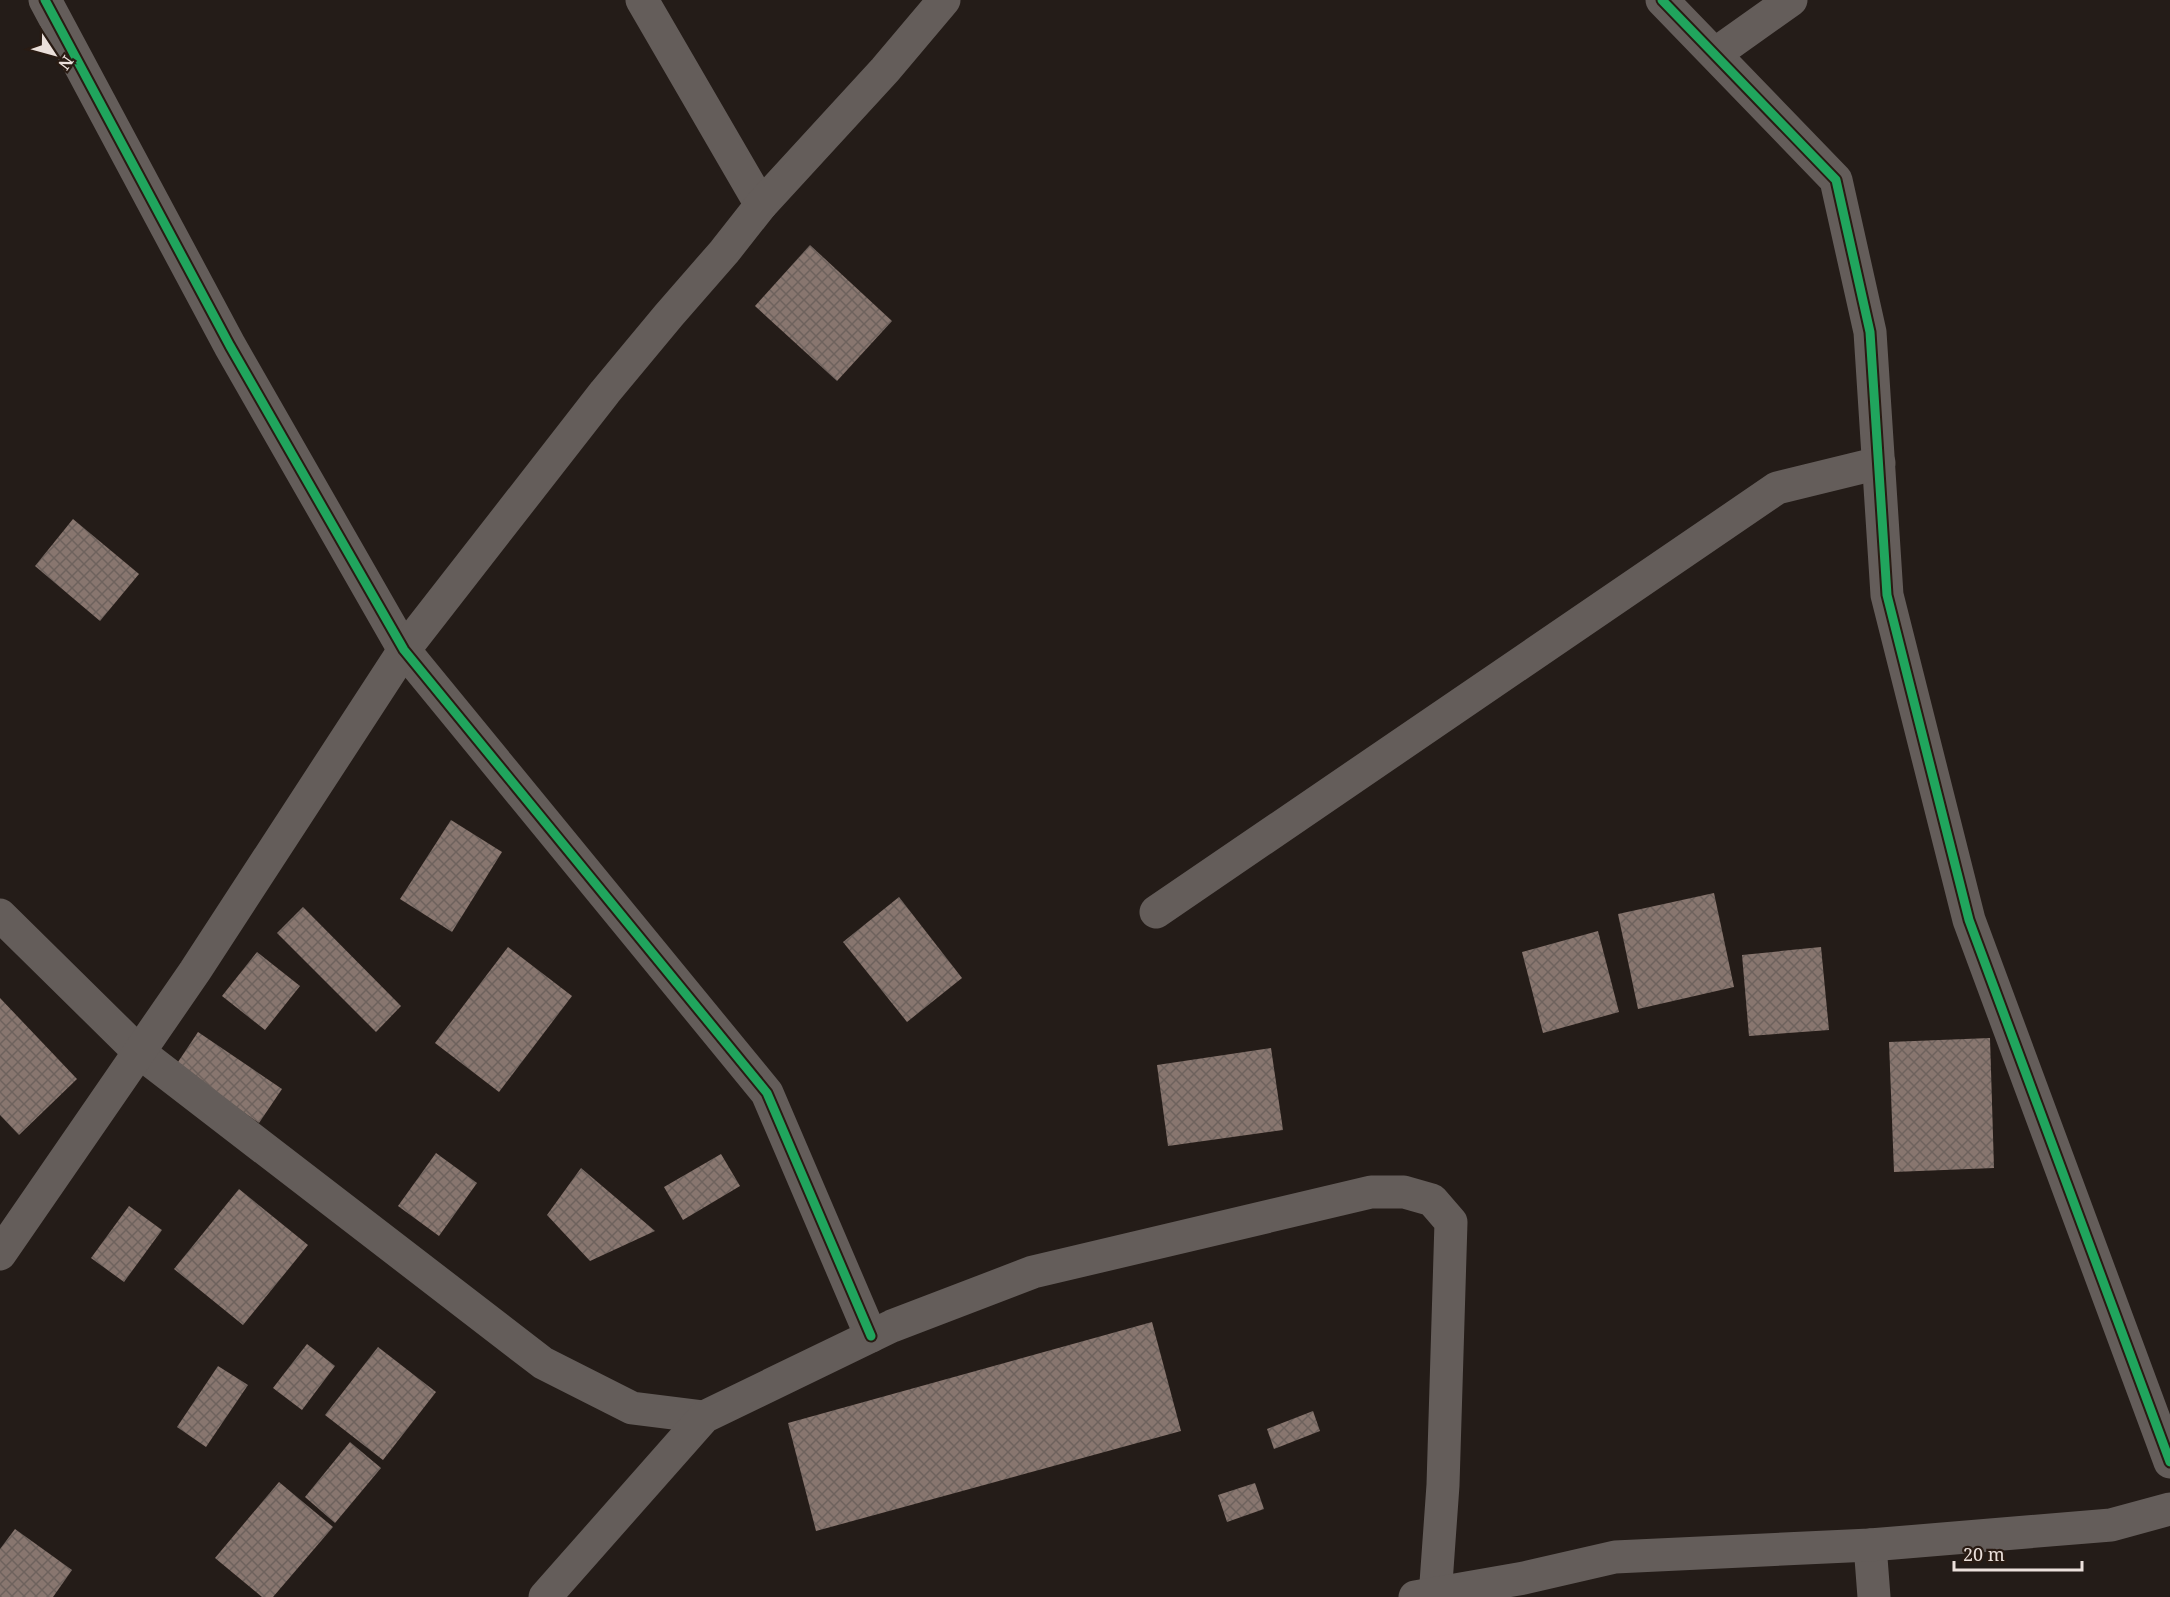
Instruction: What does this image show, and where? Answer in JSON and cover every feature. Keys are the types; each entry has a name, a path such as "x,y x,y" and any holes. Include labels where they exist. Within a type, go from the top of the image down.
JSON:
{"street":[{"path":"45,0 230,346 404,650 767,1093 871,1336"},
{"path":"642,0 761,205"},
{"path":"0,1254 195,970 404,650 605,392 761,205 885,70 945,0"},
{"path":"1662,0 1836,180 1870,332 1887,595 1969,920 2170,1462"},
{"path":"1715,54 1791,0"},
{"path":"1156,912 1777,488 1879,463"},
{"path":"0,915 139,1052 543,1363 632,1408 704,1417"},
{"path":"545,1597 704,1417 903,1322 1045,1269 1371,1192 1404,1192 1432,1200 1451,1222 1443,1485 1428,1595 1524,1578 1615,1557 1870,1545 2111,1525 2170,1509"},
{"path":"1870,1545 1874,1597"}],"building":[{"path":"810,245 892,321 837,381 755,306"},
{"path":"73,519 139,574 100,621 35,566"},
{"path":"451,820 502,852 452,932 400,899"},
{"path":"1714,893 1734,987 1638,1009 1618,914"},
{"path":"899,897 962,978 907,1022 843,942"},
{"path":"303,907 401,1006 376,1032 277,933"},
{"path":"1598,931 1619,1012 1543,1033 1522,952"},
{"path":"508,947 572,996 499,1092 435,1043"},
{"path":"1821,947 1829,1030 1749,1036 1742,955"},
{"path":"257,952 300,986 265,1030 222,996"},
{"path":"0,998 77,1079 19,1135 0,1115"},
{"path":"198,1032 282,1089 259,1123 176,1065"},
{"path":"1990,1038 1994,1168 1894,1172 1889,1042"},
{"path":"1271,1048 1283,1130 1168,1146 1157,1065"},
{"path":"436,1153 477,1183 439,1236 398,1206"},
{"path":"721,1154 740,1186 683,1220 664,1187"},
{"path":"581,1168 655,1231 590,1261 547,1215"},
{"path":"239,1189 308,1245 243,1325 174,1269"},
{"path":"129,1206 162,1230 124,1282 91,1258"},
{"path":"1152,1322 1181,1431 816,1531 788,1423"},
{"path":"307,1344 335,1366 302,1410 273,1388"},
{"path":"378,1347 436,1392 383,1460 325,1415"},
{"path":"218,1366 248,1385 206,1447 177,1427"},
{"path":"1313,1411 1320,1431 1274,1449 1267,1429"},
{"path":"350,1442 381,1468 335,1523 305,1497"},
{"path":"279,1482 333,1527 273,1597 262,1597 215,1558"},
{"path":"1255,1483 1264,1509 1227,1522 1218,1495"},
{"path":"15,1529 72,1570 53,1597 0,1597 0,1549"}],"cycle path":[{"path":"45,0 230,346 404,650 767,1093 871,1336"},
{"path":"1662,0 1836,180 1870,332 1887,595 1969,920 2170,1462"}]}
